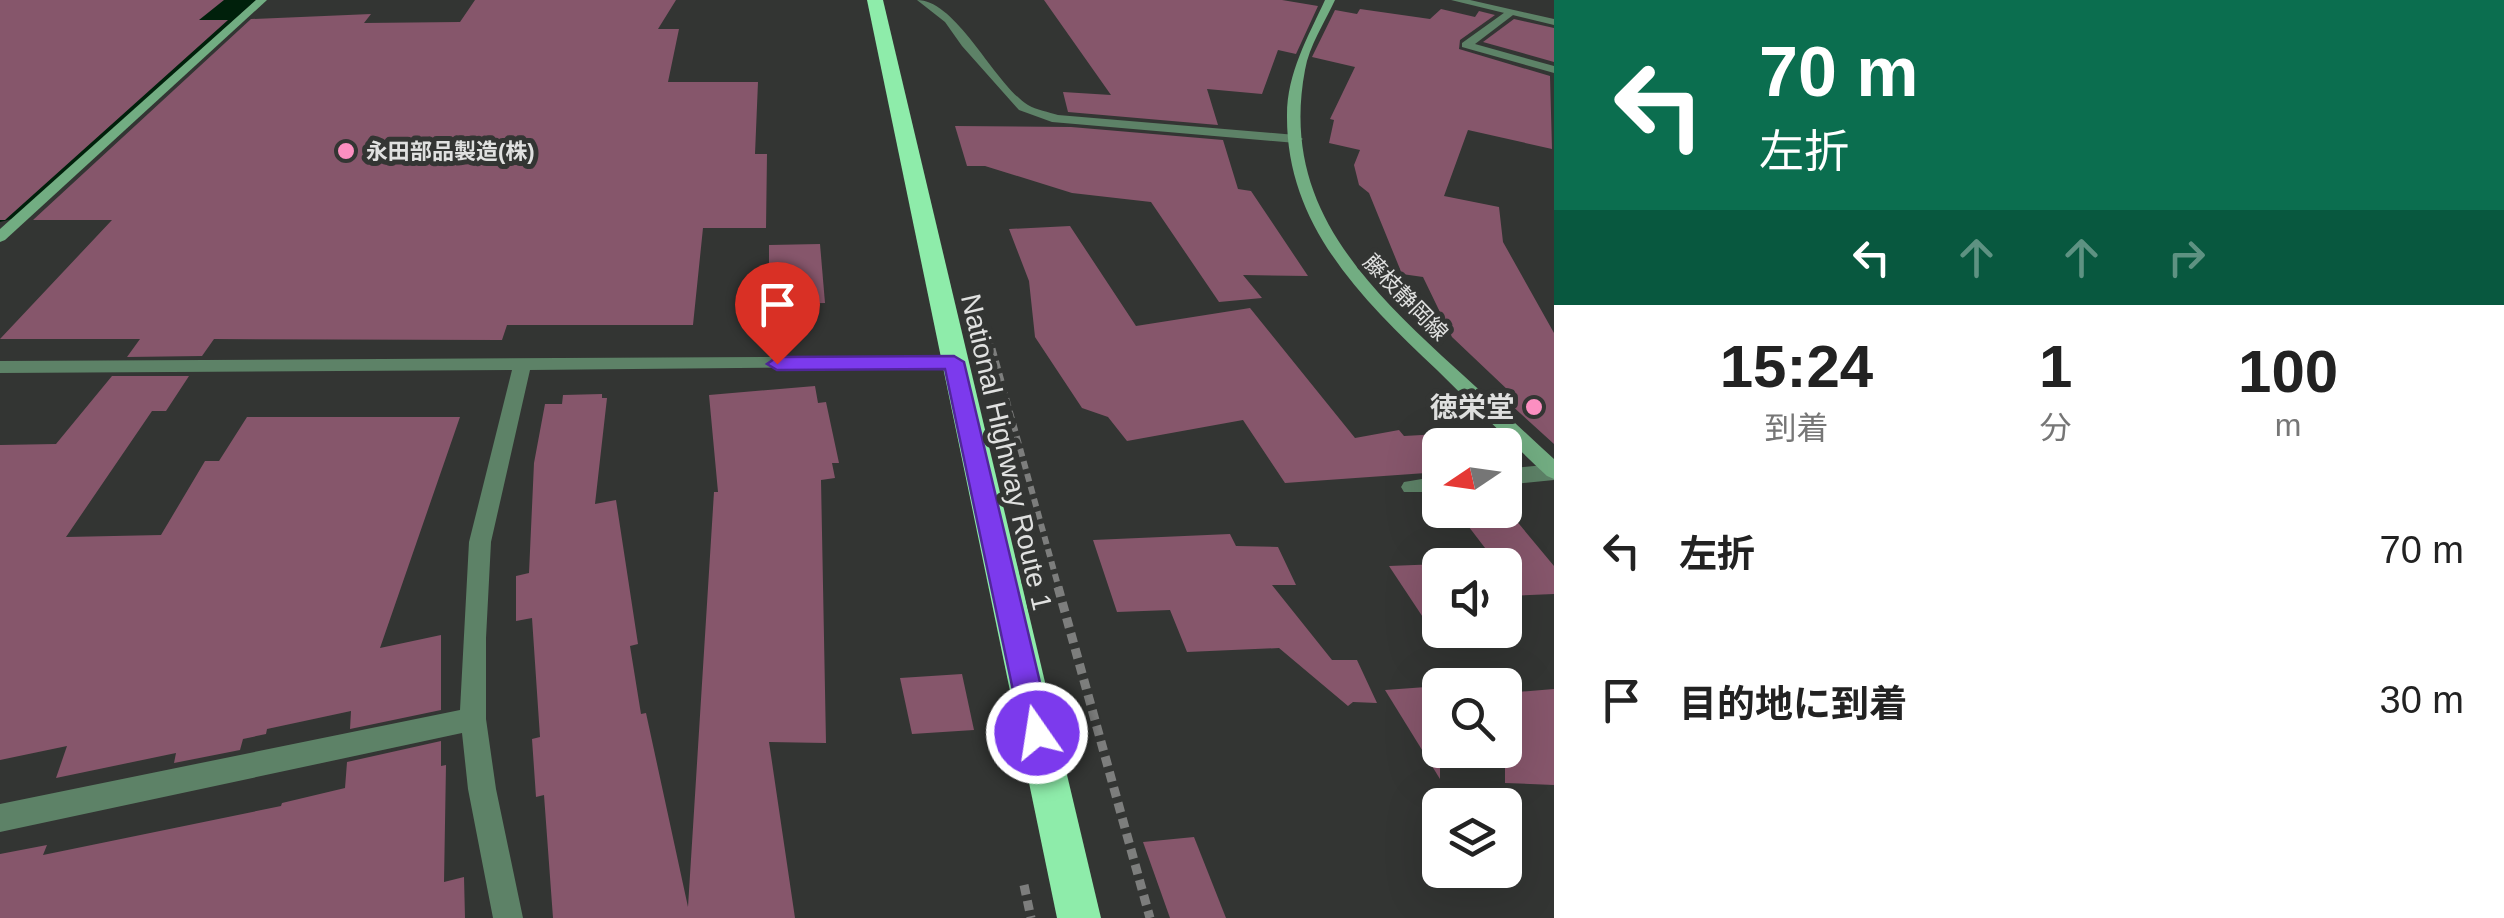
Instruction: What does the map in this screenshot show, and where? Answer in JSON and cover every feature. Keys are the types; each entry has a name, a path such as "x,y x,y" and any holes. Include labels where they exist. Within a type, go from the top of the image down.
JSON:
{"highway":[{"name":"National Highway Route 1","path":"875,0 1079,918"}],"main road":[{"path":"0,237 262,0"},
{"name":"藤枝静岡線","path":"1330,0 1300,65 1293,115 1307,189 1324,232 1346,267 1378,305 1554,472"}],"street":[{"path":"922,0 950,20 966,44 1023,106 1037,114 1056,119 1296,139"},
{"path":"1456,0 1554,22"},
{"path":"1525,0 1466,45 1554,70"},
{"path":"0,367 954,362"},
{"path":"508,918 482,790 473,719 480,542 522,366"},
{"path":"1522,475 1554,472"},
{"path":"1411,487 1422,486"},
{"path":"0,818 473,719"}],"path":[{"path":"986,325 1150,918"}],"building":[{"path":"0,0 224,0 199,20 228,20 5,220 0,220"},
{"path":"475,0 676,0 658,29 679,29 668,82 758,82 755,154 767,154 766,228 703,228 693,325 507,325 502,340 214,339 202,356 127,357 140,339 0,339 112,220 33,220 251,19 371,14 364,23 460,22"},
{"path":"1044,0 1282,0 1318,6 1296,54 1278,50 1262,94 1207,89 1218,125 1068,112 1063,92 1111,95"},
{"path":"1360,9 1430,19 1441,9 1475,17 1479,11 1495,15 1460,40 1459,49 1550,76 1552,149 1468,130 1444,196 1499,207 1503,242 1554,333 1554,444 1498,393 1510,392 1452,337 1423,277 1402,274 1369,193 1359,185 1354,165 1360,150 1329,143 1334,120 1330,119 1355,67 1312,57 1335,10 1357,14"},
{"path":"1514,19 1554,28 1554,62 1483,42"},
{"path":"955,126 1071,127 1223,140 1238,189 1251,191 1308,276 1243,275 1262,298 1219,302 1151,202 1072,193 985,166 967,166"},
{"path":"1070,226 1136,326 1250,308 1355,438 1399,430 1404,436 1422,435 1422,473 1285,483 1243,420 1127,441 1108,417 1082,408 1035,337 1029,281 1009,229"},
{"path":"820,244 825,303 769,304 769,245"},
{"path":"112,376 189,376 166,411 152,411 66,537 161,535 205,461 219,461 247,417 460,417 380,648 441,635 441,710 350,729 351,711 267,729 266,734 243,739 240,750 174,763 176,753 56,778 67,746 0,760 0,445 56,444"},
{"path":"815,386 818,403 826,402 839,463 832,463 835,478 821,480 826,743 769,742 795,918 553,918 544,795 536,797 532,739 540,737 532,618 516,621 516,576 529,573 534,463 545,404 562,404 563,395 602,394 602,398 607,398 595,504 616,500 638,644 630,646 641,714 646,713 688,907 714,492 718,492 709,395"},
{"path":"1522,527 1554,566 1554,594 1522,595 1522,548 1485,548 1470,528"},
{"path":"1230,534 1236,546 1278,547 1296,585 1272,585 1332,660 1357,660 1377,703 1353,702 1348,706 1279,648 1187,652 1170,610 1117,612 1093,540"},
{"path":"1422,565 1422,616 1389,566"},
{"path":"962,674 974,730 912,734 900,678"},
{"path":"1422,687 1422,750 1385,690"},
{"path":"1554,689 1554,785 1505,783 1505,768 1522,768 1522,692"},
{"path":"441,741 441,766 446,765 444,882 464,877 465,918 0,918 0,854 47,845 43,855 281,806 345,788 347,762"},
{"path":"1194,837 1226,918 1170,918 1143,842"}],"waterway":[{"path":"0,205 237,0"}],"place":[{"name":"永田部品製造(株)","path":"346,151"},
{"name":"徳栄堂","path":"1534,407"}],"route":[{"path":"777,364 954,362 1037,733"}]}
